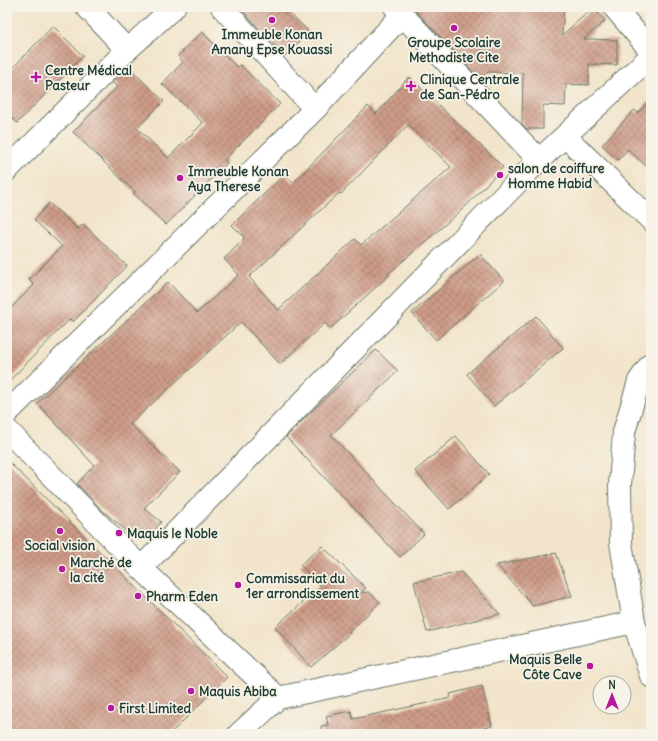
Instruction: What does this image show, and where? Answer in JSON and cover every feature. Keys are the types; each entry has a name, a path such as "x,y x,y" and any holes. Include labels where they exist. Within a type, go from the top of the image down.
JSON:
{"street":[{"path":"87,7 127,50"},
{"path":"8,168 127,50 174,7"},
{"path":"222,7 315,109"},
{"path":"614,7 651,51"},
{"path":"7,413 315,109 398,11 539,160"},
{"path":"141,568 539,160 651,56"},
{"path":"565,136 651,220"},
{"path":"651,364 639,382 624,432 620,485 621,543 634,622 651,676"},
{"path":"7,430 141,568 278,698"},
{"path":"239,734 278,698 634,622"}],"building":[{"name":"Immeuble Konan Amany Epse Kouassi","path":"239,7 283,7 309,32 285,56"},
{"path":"412,7 564,7 562,35 593,8 605,21 584,39 617,40 617,65 589,64 589,85 566,84 565,106 543,105 543,129 527,129 522,124 523,73 488,72 480,79"},
{"path":"53,26 83,56 17,123 7,113 7,74"},
{"path":"202,32 237,67 240,65 280,104 224,160 227,163 166,225 133,193 135,192 73,132 117,87 112,82 128,67 164,101 137,128 168,158 203,123 162,84 183,62 178,56"},
{"path":"409,77 503,167 465,207 388,274 389,275 330,329 325,323 280,364 241,322 130,424 180,472 144,508 161,522 151,534 130,534 102,510 77,484 94,465 37,403 168,282 197,313 239,275 224,259 244,239 244,237 232,225 285,174 293,183 368,106 376,114","holes":["408,125 451,167 361,245 355,239 278,310 249,277 339,193 341,194"]},
{"path":"651,99 651,171 628,149 618,160 602,145 634,110 638,113"},
{"path":"49,203 78,229 83,224 127,266 73,322 70,319 7,383 7,312 34,285 29,280 62,246 34,220"},
{"path":"480,254 504,281 436,340 412,313"},
{"path":"536,316 563,348 494,406 467,374"},
{"path":"376,350 398,371 331,435 424,534 400,557 286,437"},
{"path":"456,436 489,474 449,509 415,471"},
{"name":"Marché de la cité","path":"7,460 227,677 170,734 7,734"},
{"path":"322,546 366,588 361,593 369,592 380,602 349,632 350,633 311,667 275,627 321,586 300,565"},
{"path":"556,553 572,596 533,606 497,565"},
{"path":"461,572 500,614 427,632 414,582"},
{"path":"482,686 492,726 460,734 322,734 321,726 328,725 326,716 351,711 353,719 451,698 450,694"}],"place":[{"name":"Immeuble Konan Amany Epse Kouassi","path":"272,20"},
{"name":"Groupe Scolaire Methodiste Cite","path":"454,28"},
{"name":"Centre Médical Pasteur","path":"36,77"},
{"name":"Clinique Centrale de San-Pédro","path":"411,86"},
{"name":"salon de coiffure Homme Habid","path":"500,175"},
{"name":"Immeuble Konan Aya Therese","path":"180,178"},
{"name":"Social vision","path":"60,531"},
{"name":"Maquis le Noble","path":"119,533"},
{"name":"Marché de la cité","path":"62,569"},
{"name":"Commissariat du 1er arrondissement","path":"238,585"},
{"name":"Pharm Eden","path":"138,596"},
{"name":"Maquis Belle Côte Cave","path":"590,666"},
{"name":"Maquis Abiba","path":"191,691"},
{"name":"First Limited","path":"111,708"}]}
